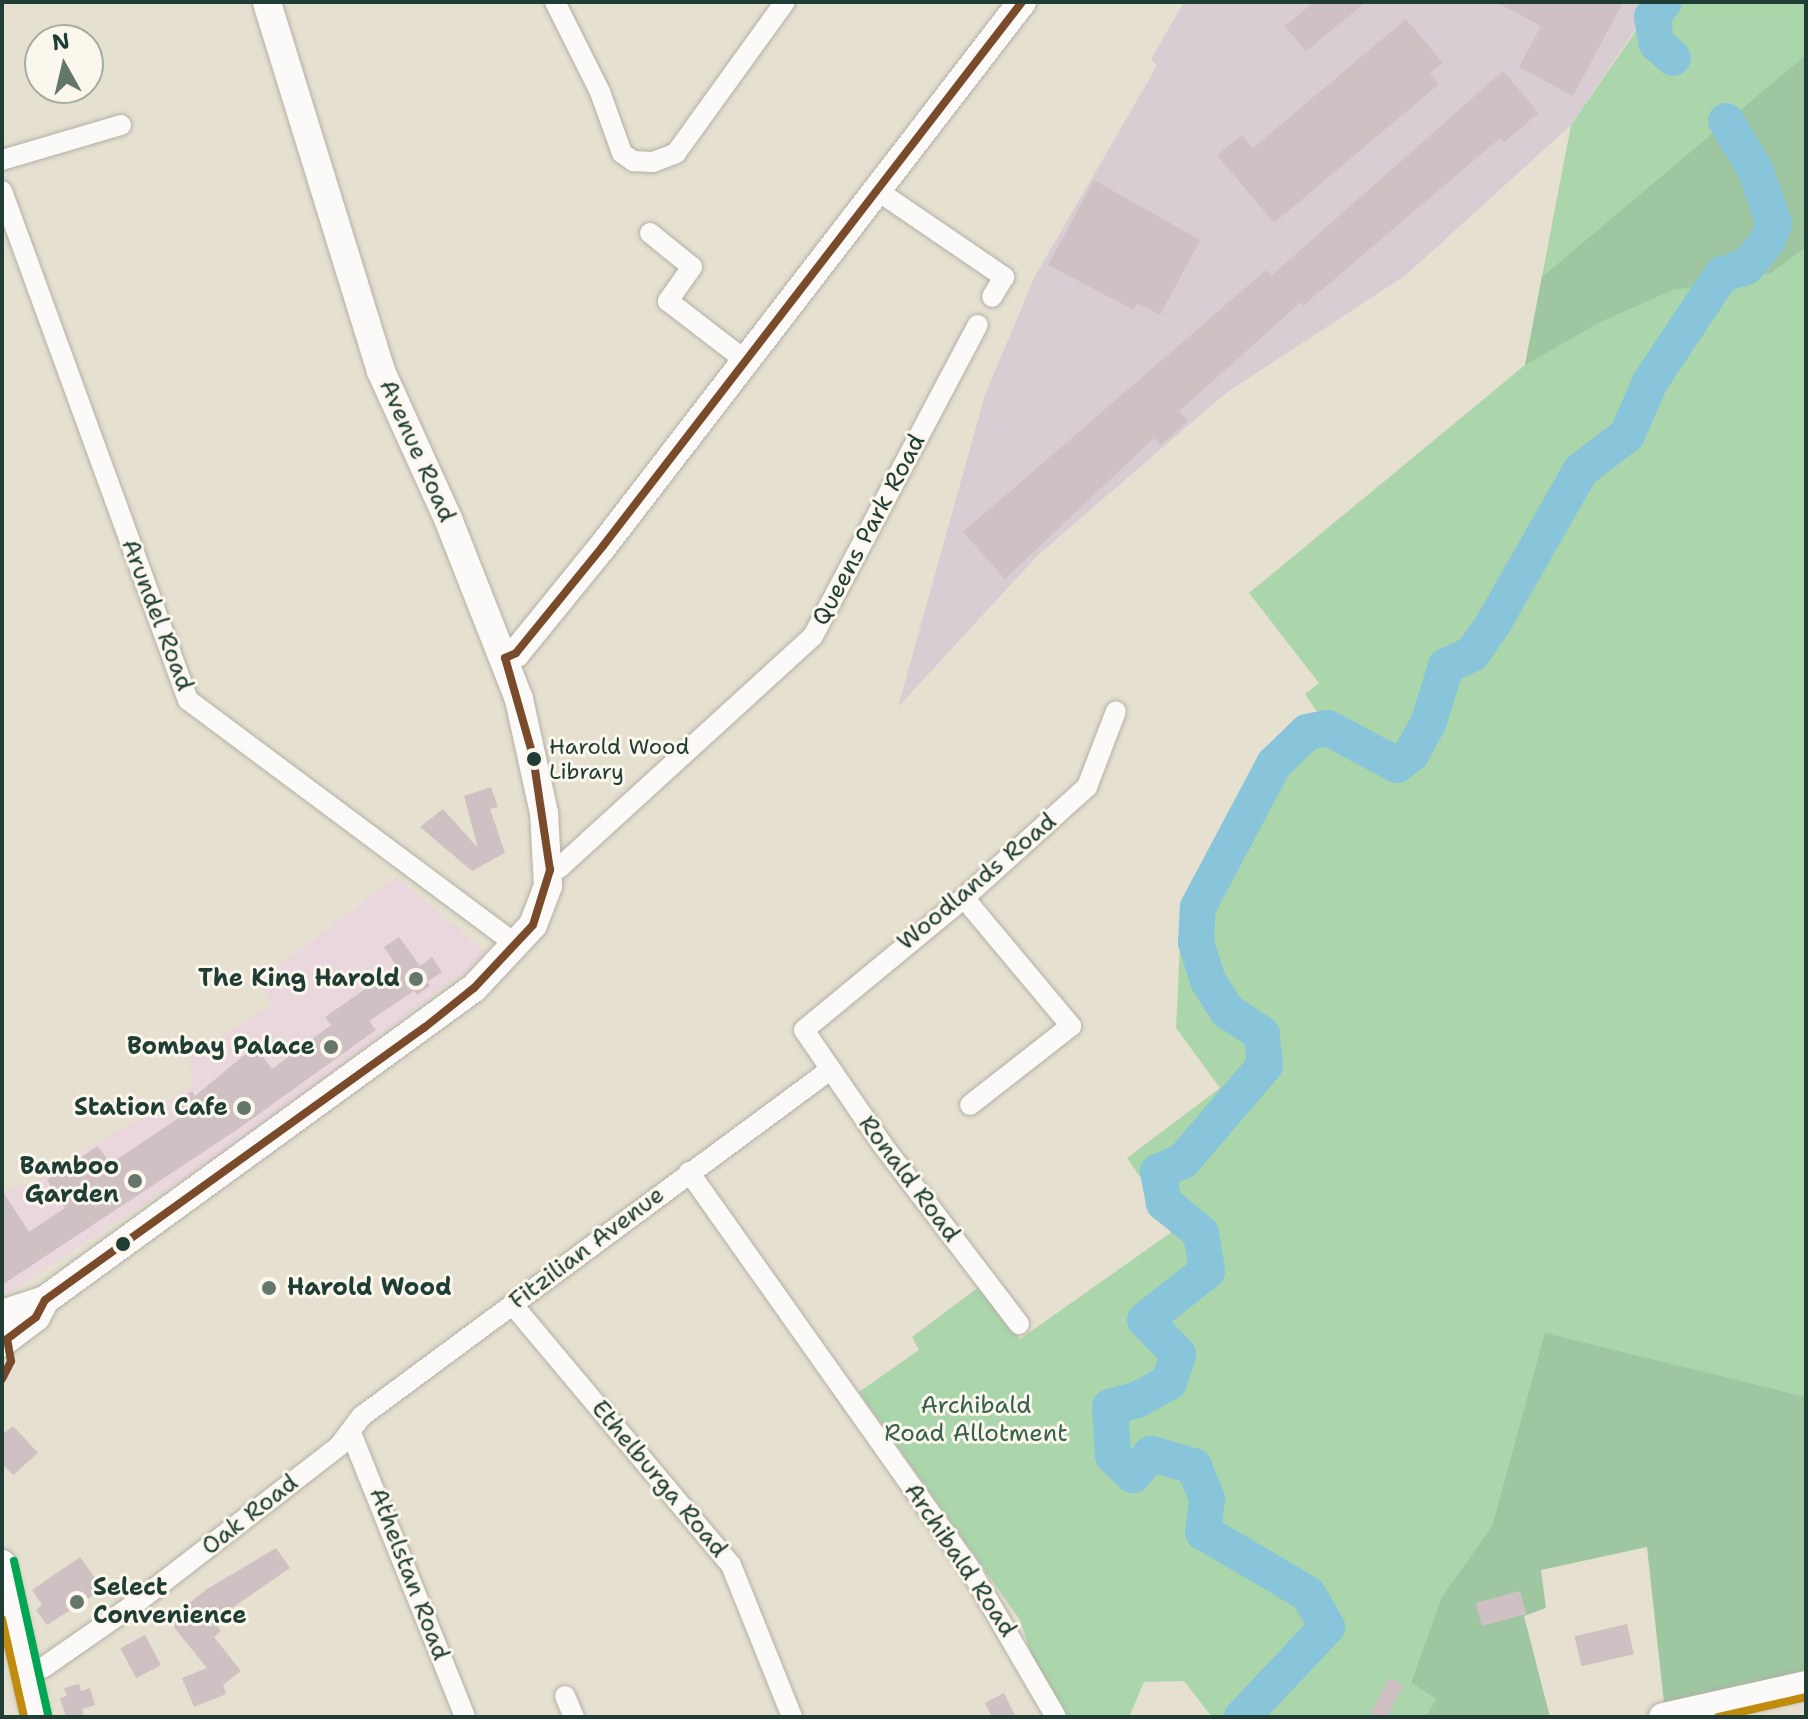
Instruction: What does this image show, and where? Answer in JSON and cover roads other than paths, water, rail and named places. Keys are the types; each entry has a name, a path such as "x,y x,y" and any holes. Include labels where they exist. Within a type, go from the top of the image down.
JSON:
{"street":[{"name":"Avenue Road","path":"267,2 372,344 505,658 533,756 550,870 544,902 517,945"},
{"path":"555,2 600,92 622,153 633,161 653,162 676,153 785,2"},
{"path":"505,658 516,653 1022,2"},
{"path":"2,160 121,125"},
{"name":"Arundel Road","path":"2,191 188,700 517,945"},
{"path":"878,191 1004,277 992,297"},
{"path":"650,233 692,267 668,301 746,361"},
{"name":"Queens Park Road","path":"550,870 559,868 813,636 978,325"},
{"name":"Woodlands Road","path":"804,1030 964,898 1087,787 1116,711"},
{"path":"964,898 1071,1026 970,1105"},
{"path":"3,1331 424,1028 517,945"},
{"name":"Ronald Road","path":"804,1030 830,1070 1019,1324"},
{"name":"Fitzilian Avenue","path":"351,1433 362,1416 830,1070"},
{"name":"Archibald Road","path":"689,1172 967,1564 1056,1717"},
{"name":"Ethelburga Road","path":"512,1304 731,1565 792,1717"},
{"name":"Oak Road","path":"26,1674 136,1603 351,1433"},
{"name":"Athelstan Road","path":"351,1433 465,1717"},
{"path":"2,1564 36,1717"},
{"path":"1663,1717 1806,1685"},
{"path":"565,1696 574,1717"}],"waterway":[{"path":"1664,2 1652,17 1657,44 1673,58"},
{"path":"1242,1717 1327,1627 1308,1594 1203,1532 1207,1499 1194,1466 1151,1454 1133,1475 1113,1456 1110,1407 1137,1400 1169,1382 1178,1354 1145,1320 1207,1271 1201,1233 1164,1203 1158,1172 1183,1161 1265,1065 1262,1034 1227,1011 1208,981 1196,942 1198,907 1274,764 1307,732 1328,728 1397,765 1411,754 1429,721 1446,666 1472,654 1493,624 1581,470 1627,435 1650,382 1722,274 1746,267 1766,243 1774,224 1755,169 1726,121"}],"place":[{"name":"Harold Wood Library","path":"534,759"},
{"name":"The King Harold","path":"416,979"},
{"name":"Bombay Palace","path":"331,1047"},
{"name":"Station Cafe","path":"244,1108"},
{"name":"Bamboo Garden","path":"135,1181"},
{"name":"Harold Wood","path":"269,1288"},
{"name":"Select Convenience","path":"77,1602"}],"park label":[{"name":"Archibald Road Allotment","path":"976,1420"}]}
